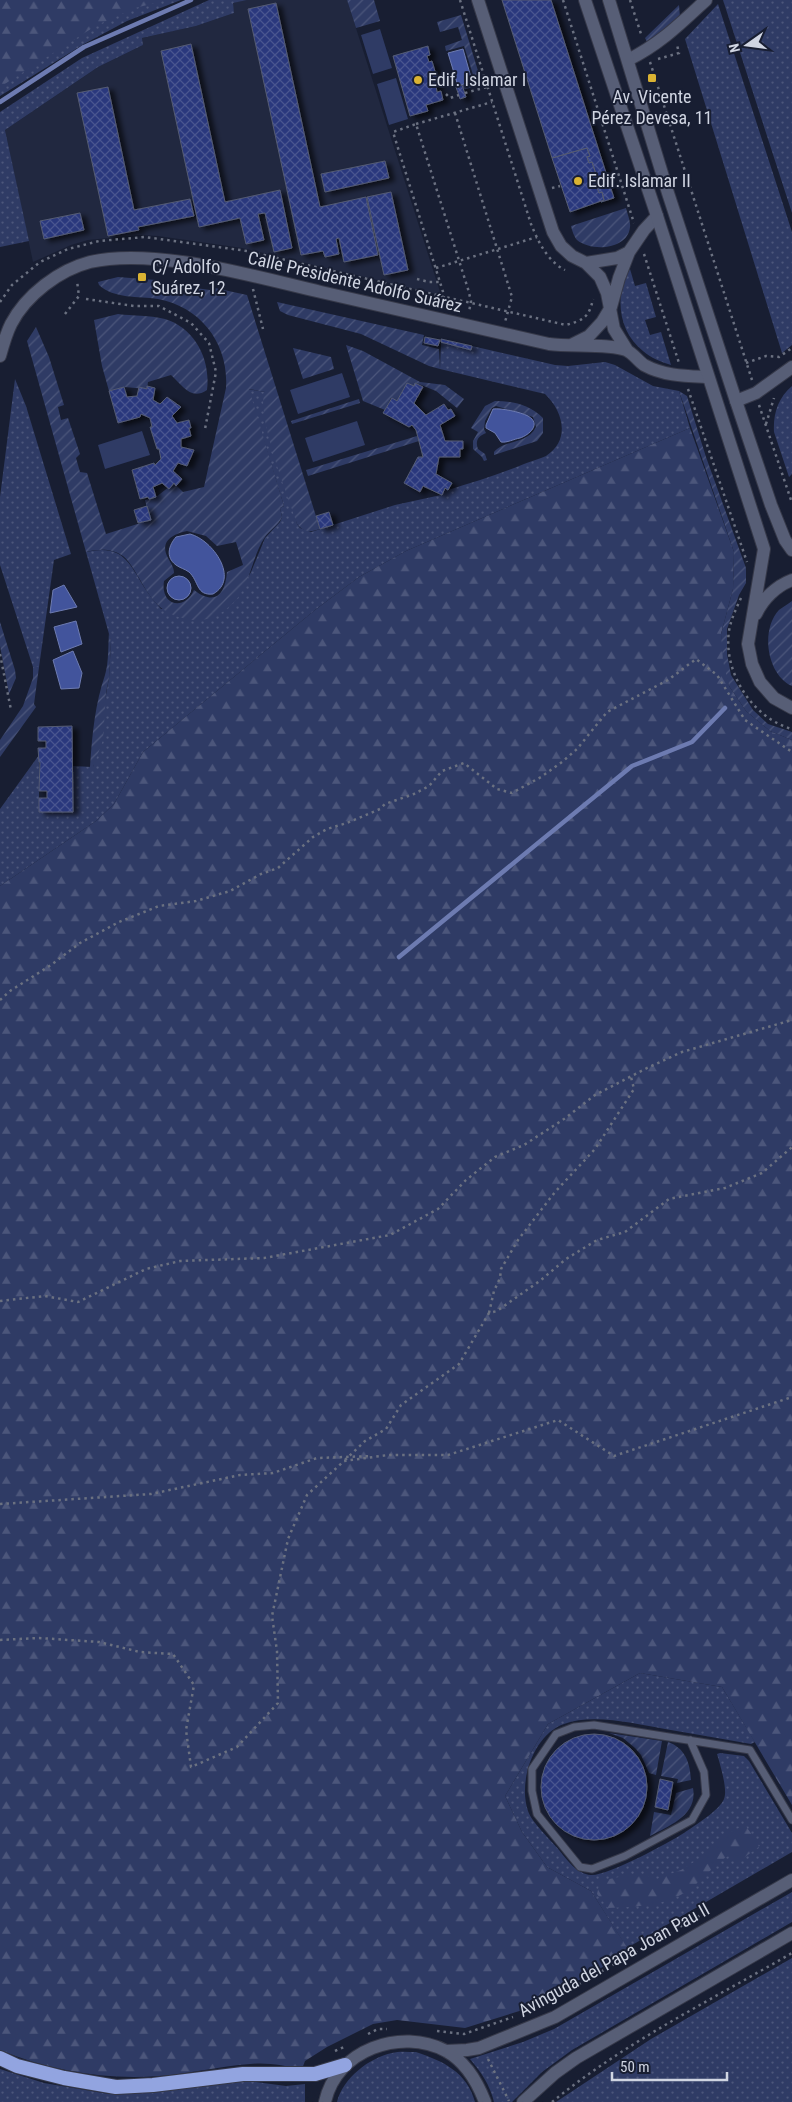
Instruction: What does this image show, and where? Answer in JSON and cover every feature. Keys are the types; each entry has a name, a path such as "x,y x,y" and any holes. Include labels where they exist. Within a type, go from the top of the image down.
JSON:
{"highway":[{"path":"0,2058 17,2066 64,2078 116,2087 153,2085 244,2074 315,2074 346,2065"}],"main road":[{"path":"478,0 553,232 561,246 572,256 586,263 600,277 611,307 614,329 627,350 642,364 660,373 708,377"},
{"path":"585,0 764,549 748,644 752,664 760,682 774,698 792,708"},
{"path":"610,0 668,194 736,401 771,505 785,540 792,550"},
{"path":"628,60 665,38 706,0"},
{"path":"567,347 590,336 602,322 611,307 629,252 644,230 657,216"},
{"path":"586,263 617,258 629,252"},
{"name":"Calle Presidente Adolfo Suárez","path":"0,356 12,322 23,306 57,276 90,262 125,258 190,264 250,275 502,334 567,347 597,346 627,350"},
{"path":"736,401 756,393 792,367"},
{"path":"751,623 760,606 773,591 792,580"},
{"name":"Avinguda del Papa Joan Pau II","path":"446,2051 482,2047 555,2018 610,1984 792,1880"},
{"path":"523,2102 555,2073 576,2058 792,1933"},
{"name":"Avinguda del Papa Joan Pau II","path":"325,2101 334,2081 346,2065 367,2049 393,2041 420,2042 446,2051 464,2065 478,2084 485,2102"}],"lane":[{"path":"690,1740 704,1772 706,1795 692,1820 625,1856 592,1869 580,1867 537,1814 532,1791 532,1769 556,1734 574,1727 594,1725 690,1740 750,1750 792,1820"}],"path":[{"path":"460,0 536,237 544,251 558,266 566,270"},
{"path":"630,0 792,503"},
{"path":"464,93 504,82"},
{"path":"446,94 450,98 459,95"},
{"path":"441,319 444,298 440,282 393,132 509,96"},
{"path":"455,113 512,297 502,334"},
{"path":"416,124 460,261 470,304 466,325"},
{"path":"436,268 553,232"},
{"path":"0,302 12,285 40,262 68,249 99,241 145,237 247,251 566,326 581,321 590,312 593,299 590,291"},
{"path":"65,314 79,296 75,268"},
{"path":"250,275 263,329"},
{"path":"416,279 440,282"},
{"path":"86,299 134,306 159,306 191,323 209,343 216,372 205,428"},
{"path":"746,363 766,356 779,357 792,348"},
{"path":"766,424 771,405 777,394"},
{"path":"0,654 11,710"},
{"path":"0,1000 10,991 51,965 80,943 119,922 159,906 196,901 230,891 261,874 278,868 313,837 327,829 347,823 380,809 385,804 414,794 429,786 442,771 464,763 498,789 512,793 541,777 562,762 577,749 607,712 668,680 696,659 717,675 745,720 792,752"},
{"path":"0,1301 45,1296 78,1302 146,1269 180,1261 264,1258 390,1234 438,1209 466,1180 495,1157 524,1145 564,1119 595,1095 682,1052 792,1020"},
{"path":"0,1640 39,1638 99,1642 140,1652 173,1654 194,1685 186,1730 191,1767 237,1747 278,1703 277,1651 272,1616 288,1539 307,1495 366,1441 386,1429 401,1405 460,1364 490,1313 494,1290 500,1278 501,1269 518,1240 555,1192 595,1149 634,1089 631,1076"},
{"path":"490,1313 497,1311 542,1280 566,1259 597,1240 625,1232 669,1199 724,1188 762,1173 792,1147"},
{"path":"0,1504 151,1494 240,1475 273,1473 317,1458 448,1455 558,1420 614,1456 792,1397"},
{"path":"344,1461 388,1455"},
{"path":"531,2010 714,1907"},
{"path":"552,2102 580,2079 644,2039 792,1954"},
{"path":"430,2030 464,2034 516,2016"},
{"path":"363,2036 378,2029 395,2028"},
{"path":"329,2055 348,2044"},
{"path":"482,2047 510,2102"}],"shaded area":[{"path":"247,0 347,0 441,295 242,248 158,236 140,235 88,240 71,245 33,262 5,130 98,67 143,45 142,38 196,26 234,13 232,3"},
{"path":"463,49 472,81 458,86 448,53"},
{"path":"493,409 511,411 528,416 534,422 533,429 520,438 501,442 495,433 486,428"},
{"path":"190,534 199,538 215,552 224,570 224,579 221,587 213,594 203,593 189,572 176,565 170,558 170,547 176,537"},
{"path":"179,576 188,579 191,588 188,597 179,600 170,597 167,588 170,579"},
{"path":"64,585 77,607 50,613 53,590"},
{"path":"76,621 82,644 61,652 54,627"},
{"path":"73,651 82,673 79,688 61,689 53,660"}],"green space":[{"path":"0,0 181,0 127,21 84,44 0,96"},
{"path":"0,0 167,0 135,8 97,25 0,87"},
{"path":"209,0 247,0 233,3 234,13 196,26 142,38 143,45 98,67 5,130 29,241 0,247 0,112 82,58"},
{"path":"347,0 374,0 380,21 356,28"},
{"path":"723,0 792,0 792,213"},
{"path":"718,4 792,232 792,345 782,353 685,39"},
{"path":"679,5 680,17 658,39 647,42 645,38"},
{"path":"461,15 482,84 463,90 462,85 475,81 464,46 446,51 445,46 462,40 458,27 440,32 437,22"},
{"path":"380,29 392,68 373,74 361,35"},
{"path":"396,78 408,119 389,125 377,84"},
{"path":"626,208 630,227 628,235 616,244 608,247 591,246 583,244 575,237 571,226"},
{"path":"630,269 635,286 646,283 656,317 645,320 650,335 661,332 671,365 649,356 628,334 621,312 620,301 625,279"},
{"path":"118,277 156,280 157,283 169,285 169,291 187,294 188,287 210,290 210,287 247,295 320,529 308,531 302,529 297,524 269,437 263,403 265,392 249,389 284,506 280,508 282,517 267,534 257,552 241,593 227,608 211,618 193,620 166,612 149,595 132,566 123,556 105,550 86,552 27,341 36,327 49,357 64,405 58,407 61,420 68,418 80,454 76,458 80,472 87,473 106,534 150,520 145,500 156,497 174,483 183,492 204,487 226,388 226,372 223,357 209,330 199,319 173,303 158,299 119,295 105,289 98,282","holes":["187,531 206,536 217,546 236,542 243,565 227,572 224,587 218,596 208,597 194,590 185,601 174,603 166,596 164,589 164,581 174,573 166,552 166,543 172,536"]},
{"path":"277,302 424,335 422,345 439,349 440,369 429,366 361,334 288,315 280,311"},
{"path":"118,314 165,319 176,323 185,330 199,347 203,357 208,379 207,390 196,394 192,393 171,375 148,382 147,389 124,387 109,391 102,366 94,320"},
{"path":"441,342 471,350 472,346 555,365 568,366 605,362 615,365 653,386 679,391 690,428 406,551 359,577 315,610 143,752 114,804 96,821 0,886 0,809 39,755 39,812 72,766 93,767 109,678 111,641 86,552 108,550 122,556 161,609 236,599 251,572 265,538 280,522 282,517 280,508 284,506 248,389 265,392 297,524 300,528 311,532 395,505 441,495 445,488 448,490 496,475 544,457 554,449 559,442 562,425 556,409 545,394 440,369"},
{"path":"346,345 363,351 420,382 445,385 464,399 457,408 436,391 416,383 414,386 407,383 397,401 391,398 385,410 363,401"},
{"path":"293,348 331,357 334,369 303,379"},
{"path":"342,373 350,397 298,414 290,390"},
{"path":"15,379 26,406 71,554 54,560 39,667 33,667 0,565 0,497"},
{"path":"792,386 792,474 789,477 774,432 774,425 777,407 783,396"},
{"path":"679,391 687,396 706,457 746,568 746,583 739,595 727,629 727,654 731,675 753,710 768,724 792,732 792,740 770,731 746,711 729,686 723,661 721,634 733,589 734,552"},
{"path":"359,399 360,403 292,424 291,421"},
{"path":"495,401 515,403 533,410 543,418 543,433 537,441 494,455 494,452 504,445 527,437 536,427 533,417 496,406 492,408 485,421 484,429 486,433 479,437 477,441 478,449 485,454 487,460 484,461 473,449 473,441 478,432 471,428 485,406"},
{"path":"357,421 365,445 313,462 305,438"},
{"path":"690,428 734,552 733,589 721,634 729,686 746,711 770,731 792,740 792,1805 722,1687 640,1673 548,1724 505,1796 522,1832 547,1867 591,1891 630,1952 526,2009 465,2028 397,2020 373,2024 327,2047 305,2061 302,2069 257,2064 227,2066 171,2075 119,2077 58,2069 0,2050 0,886 96,821 114,804 143,752 315,610 359,577 406,551"},
{"path":"142,431 150,455 105,469 98,445"},
{"path":"417,436 419,441 308,476 306,470"},
{"path":"792,601 792,686 783,680 777,672 772,662 768,640 773,619 779,610"},
{"path":"0,622 16,678 9,694 0,646"},
{"path":"109,632 111,641 109,678 106,693 103,740 93,767 90,767 96,709 107,665"},
{"path":"33,667 39,667 34,704 36,707 0,757 0,740 23,706 33,678"},
{"path":"640,1673 722,1687 755,1742 751,1744 614,1720 588,1719 564,1724 544,1738 536,1749 527,1774 525,1799 530,1816 537,1826 569,1862 581,1872 591,1875 610,1870 676,1838 712,1813 722,1803 725,1790 717,1754 720,1753 744,1756 749,1761 792,1833 792,1852 627,1948 591,1891 547,1867 522,1832 505,1796 548,1724"},
{"path":"609,1733 662,1741 656,1775 649,1773 641,1755 635,1748 623,1738"},
{"path":"668,1742 679,1748 686,1756 691,1780 677,1783 678,1779 661,1776"},
{"path":"693,1788 691,1805 687,1812 674,1823 650,1836 654,1812 671,1815 676,1793"},
{"path":"745,1825 760,1846 738,1862 734,1857 728,1856 681,1895 650,1904 608,1908 597,1894 600,1881 638,1873 657,1879 681,1870 702,1857 722,1836"},
{"path":"792,1892 792,1922 572,2050 542,2072 512,2102 494,2102 485,2079 470,2059 523,2042 554,2029"},
{"path":"792,1958 792,2102 556,2102 651,2039"},
{"path":"416,2052 435,2059 453,2069 466,2083 475,2102 337,2102 340,2093 351,2077 366,2064 392,2053"},
{"path":"0,2069 44,2083 109,2094 170,2090 240,2080 286,2086 305,2084 305,2102 0,2102"}],"building":[{"path":"502,0 551,0 614,198 601,202 604,200 602,192 599,193 597,187 600,186 592,162 589,163 587,157 590,156 587,148 552,158"},
{"path":"276,3 320,207 366,197 378,255 344,262 339,238 336,239 339,254 325,257 323,251 301,255 248,9"},
{"path":"191,44 225,202 280,190 292,248 274,252 265,213 258,214 264,240 246,244 240,218 199,227 161,51"},
{"name":"Edif. Islamar I","path":"428,46 430,55 427,56 429,62 432,61 439,85 436,86 437,92 441,91 443,100 426,105 428,111 410,116 393,56"},
{"path":"462,85 466,97 460,99 456,87"},
{"path":"108,87 134,210 190,199 194,216 138,227 139,230 108,236 77,93"},
{"name":"Edif. Islamar II","path":"587,148 590,156 587,157 589,163 592,162 600,186 597,187 599,193 602,192 604,200 570,212 552,158"},
{"path":"385,161 389,178 325,192 321,174"},
{"path":"391,192 408,270 384,275 367,197"},
{"path":"80,213 84,230 44,239 40,221"},
{"path":"172,284 186,285 186,291 171,289"},
{"path":"425,337 440,340 438,346 424,343"},
{"path":"441,339 472,346 471,350 441,342"},
{"path":"407,383 414,386 415,383 423,387 414,403 426,415 444,404 448,410 451,409 455,416 440,425 445,441 463,441 460,457 439,457 436,474 452,483 448,490 445,488 442,495 423,486 420,492 404,483 418,457 423,457 416,430 412,425 409,427 383,413 392,398 397,401"},
{"path":"147,386 155,388 153,400 160,404 167,397 181,407 172,416 177,423 189,420 191,436 181,439 181,447 194,450 187,466 178,463 173,471 182,479 176,486 174,483 169,489 162,483 153,487 156,497 140,499 132,470 154,463 155,465 161,459 159,449 157,449 150,427 152,427 150,418 141,414 140,417 118,423 109,391 124,387 127,397 137,396 139,387 147,389"},
{"path":"147,506 151,520 138,523 134,510"},
{"path":"329,512 333,525 320,529 316,516"},
{"path":"72,726 73,812 39,812 39,798 47,798 47,791 39,791 40,762 38,748 46,748 46,741 38,741 38,727"},
{"path":"594,1734 614,1738 631,1750 643,1767 647,1787 643,1807 631,1824 614,1836 594,1840 574,1836 557,1824 545,1807 541,1787 545,1767 557,1750 574,1738"},
{"path":"660,1779 673,1782 668,1810 655,1807"}],"waterway":[{"path":"0,102 84,47 191,0"},
{"path":"399,957 632,766 692,742 725,708"}],"place":[{"name":"Av. Vicente Pérez Devesa, 11","path":"652,78"},
{"name":"Edif. Islamar I","path":"418,80"},
{"name":"Edif. Islamar II","path":"578,181"},
{"name":"C/ Adolfo Suárez, 12","path":"142,277"}]}
